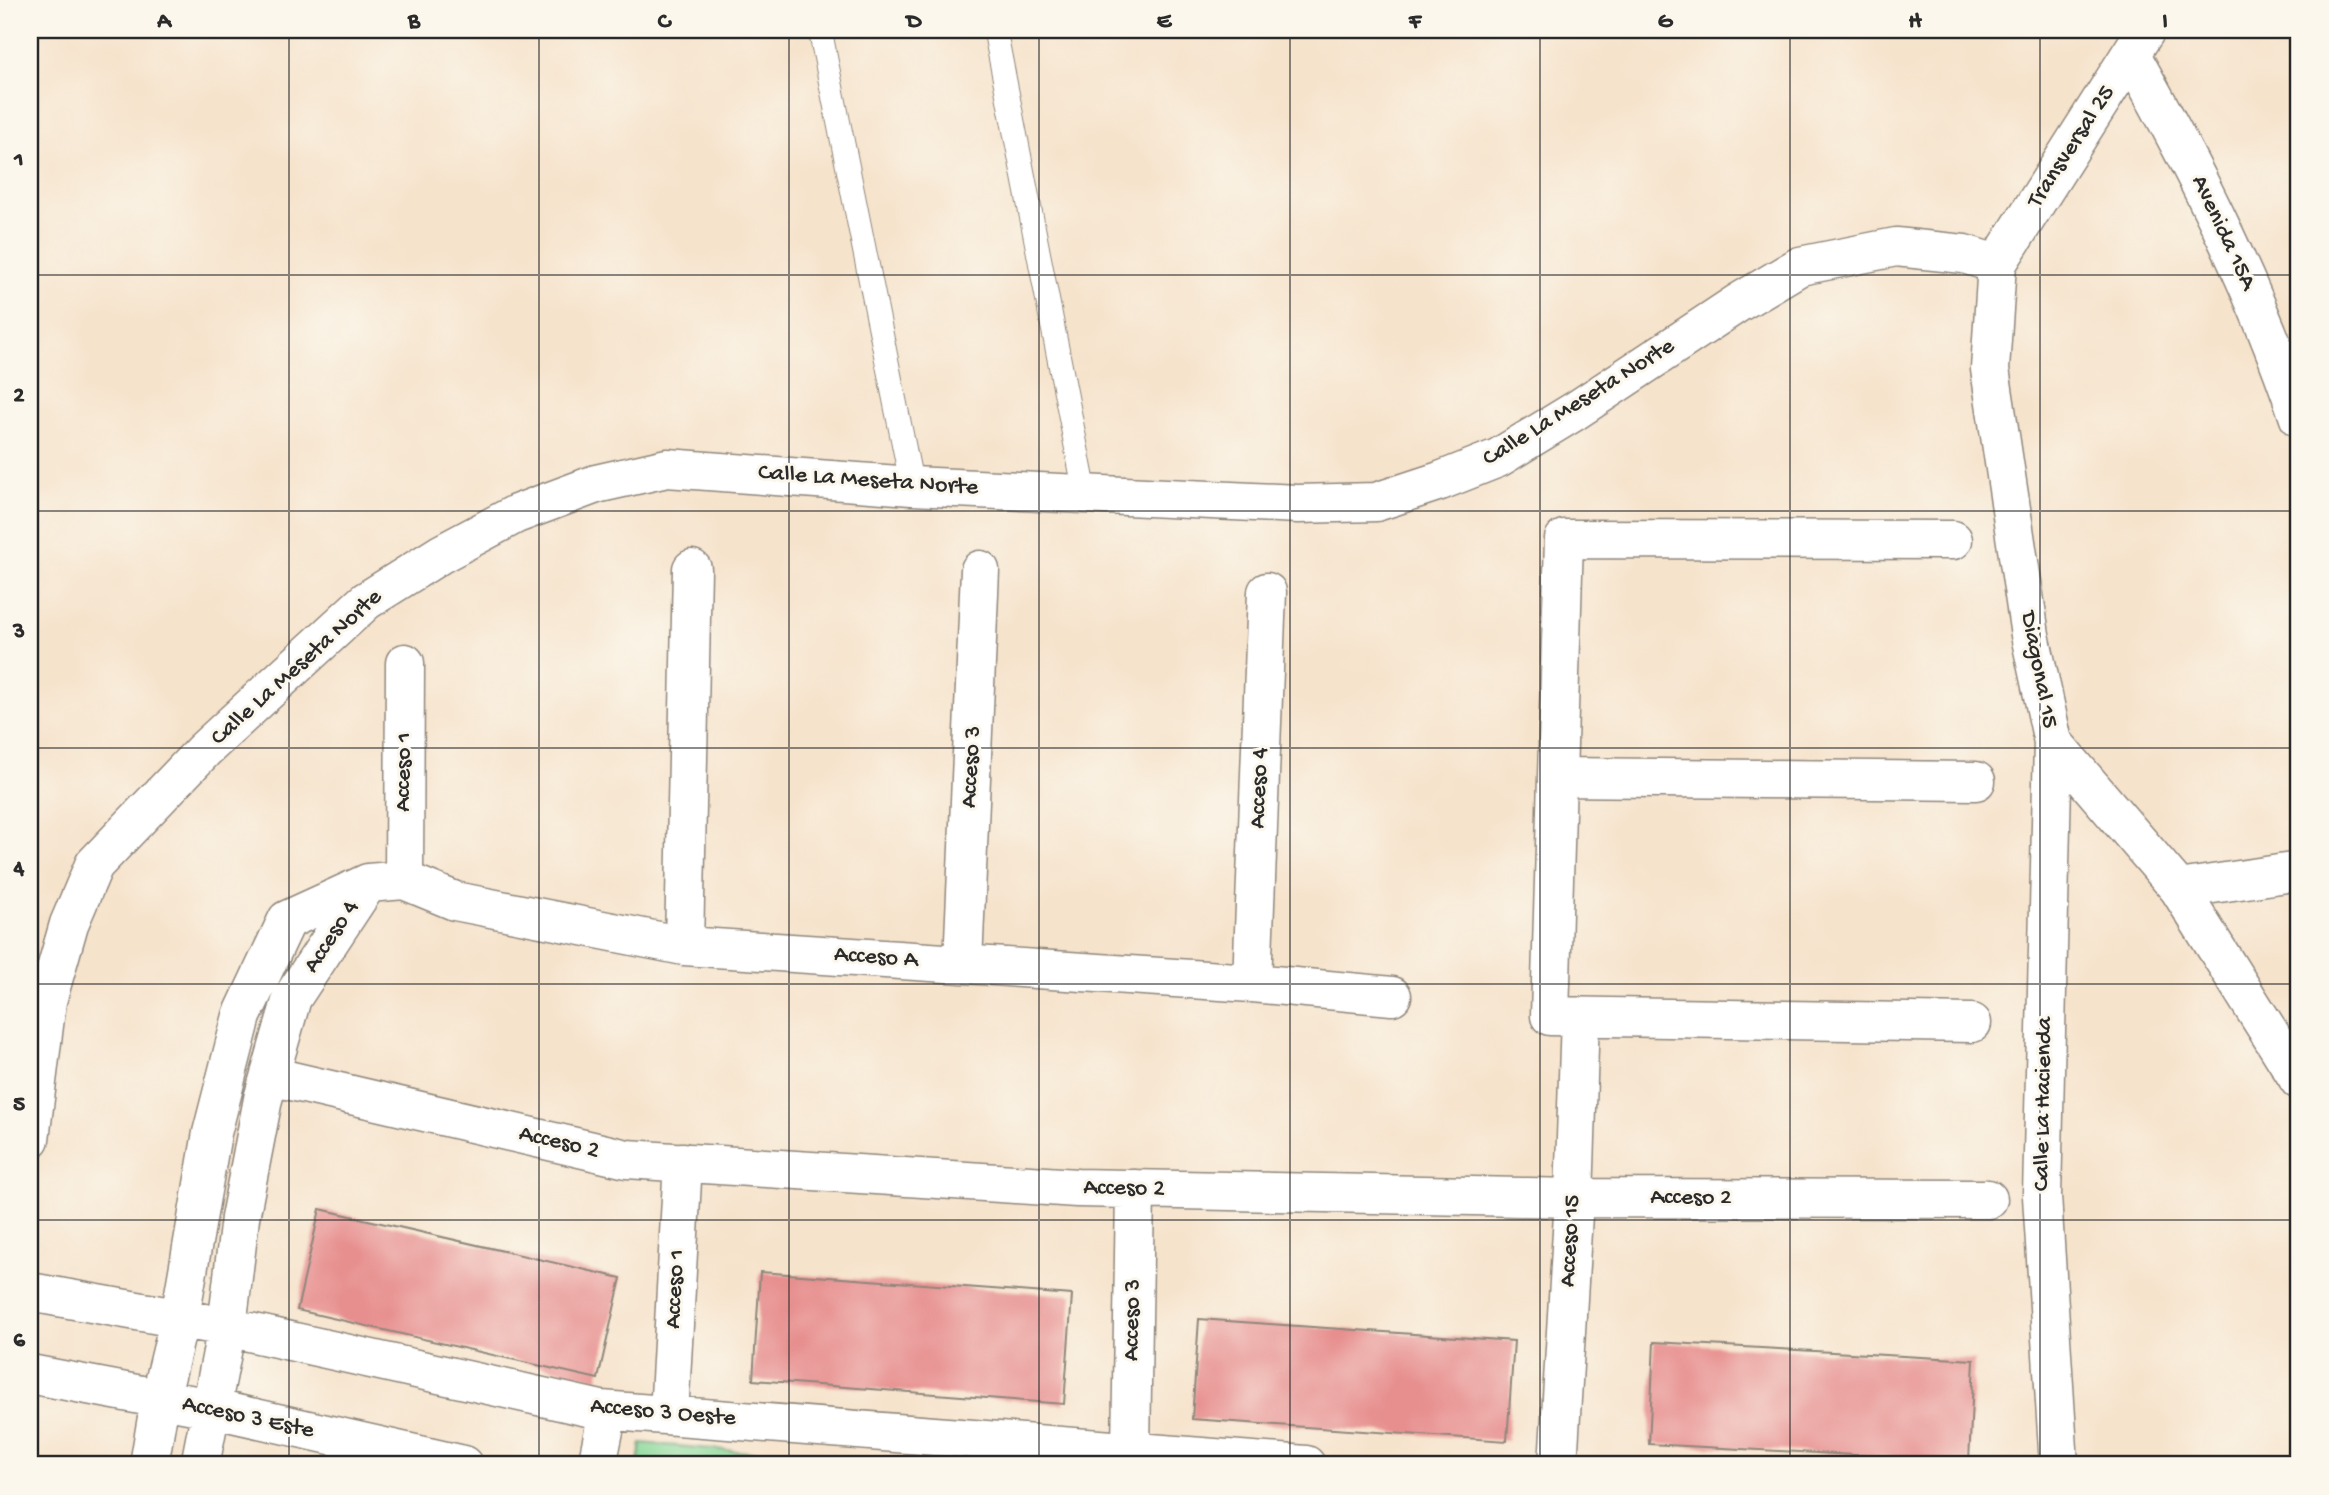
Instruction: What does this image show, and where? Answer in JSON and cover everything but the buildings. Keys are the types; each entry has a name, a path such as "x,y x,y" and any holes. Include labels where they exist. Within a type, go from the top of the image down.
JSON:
{"street":[{"name":"Transversal 25","path":"1997,264 2138,42"},
{"name":"Avenida 15A","path":"2138,42 2188,158 2236,256 2276,350 2299,418"},
{"name":"Calle La Meseta Norte","path":"30,1139 47,1001 69,924 94,865 204,750 366,601 441,554 516,514 596,484 667,468 912,486 1298,504 1376,502 1498,458 1575,411 1738,303 1800,267 1896,247 1964,254 1997,264"},
{"name":"Diagonal 15","path":"1997,264 1990,369 2029,635 2053,742 2179,889 2299,1080"},
{"path":"1953,540 1564,539 1550,1016 1972,1023"},
{"path":"684,946 692,569"},
{"name":"Acceso 3","path":"963,964 980,570"},
{"name":"Acceso 4","path":"1252,983 1267,592"},
{"name":"Acceso 1","path":"386,882 404,663"},
{"name":"Calle La Hacienda","path":"2053,742 2042,1196 2059,1465"},
{"path":"1557,777 1976,781"},
{"path":"2179,889 2299,871"},
{"name":"Acceso A","path":"386,882 455,901 684,946 1252,983 1392,996"},
{"name":"Acceso 4","path":"200,1465 227,1326 240,1218 263,1099 292,998 386,882"},
{"name":"Acceso 4","path":"149,1465 160,1400 180,1317 212,1133 242,1016 287,920 386,882"},
{"name":"Acceso 15","path":"1558,1465 1574,1198 1580,1017"},
{"name":"Acceso 2","path":"270,1076 627,1159 1077,1188 1574,1198 1988,1199"},
{"name":"Acceso 1","path":"669,1415 683,1162"},
{"name":"Acceso 3","path":"1130,1451 1135,1189"},
{"name":"Acceso 3 Oeste","path":"30,1292 227,1326 608,1411 1306,1465"},
{"name":"Acceso 3 Este","path":"30,1374 210,1408 464,1465"},
{"path":"597,1465 608,1411"}],"lane":[{"path":"820,30 912,486"},
{"path":"995,30 1085,492"}],"green space":[{"path":"641,1443 900,1465 638,1465"}]}
